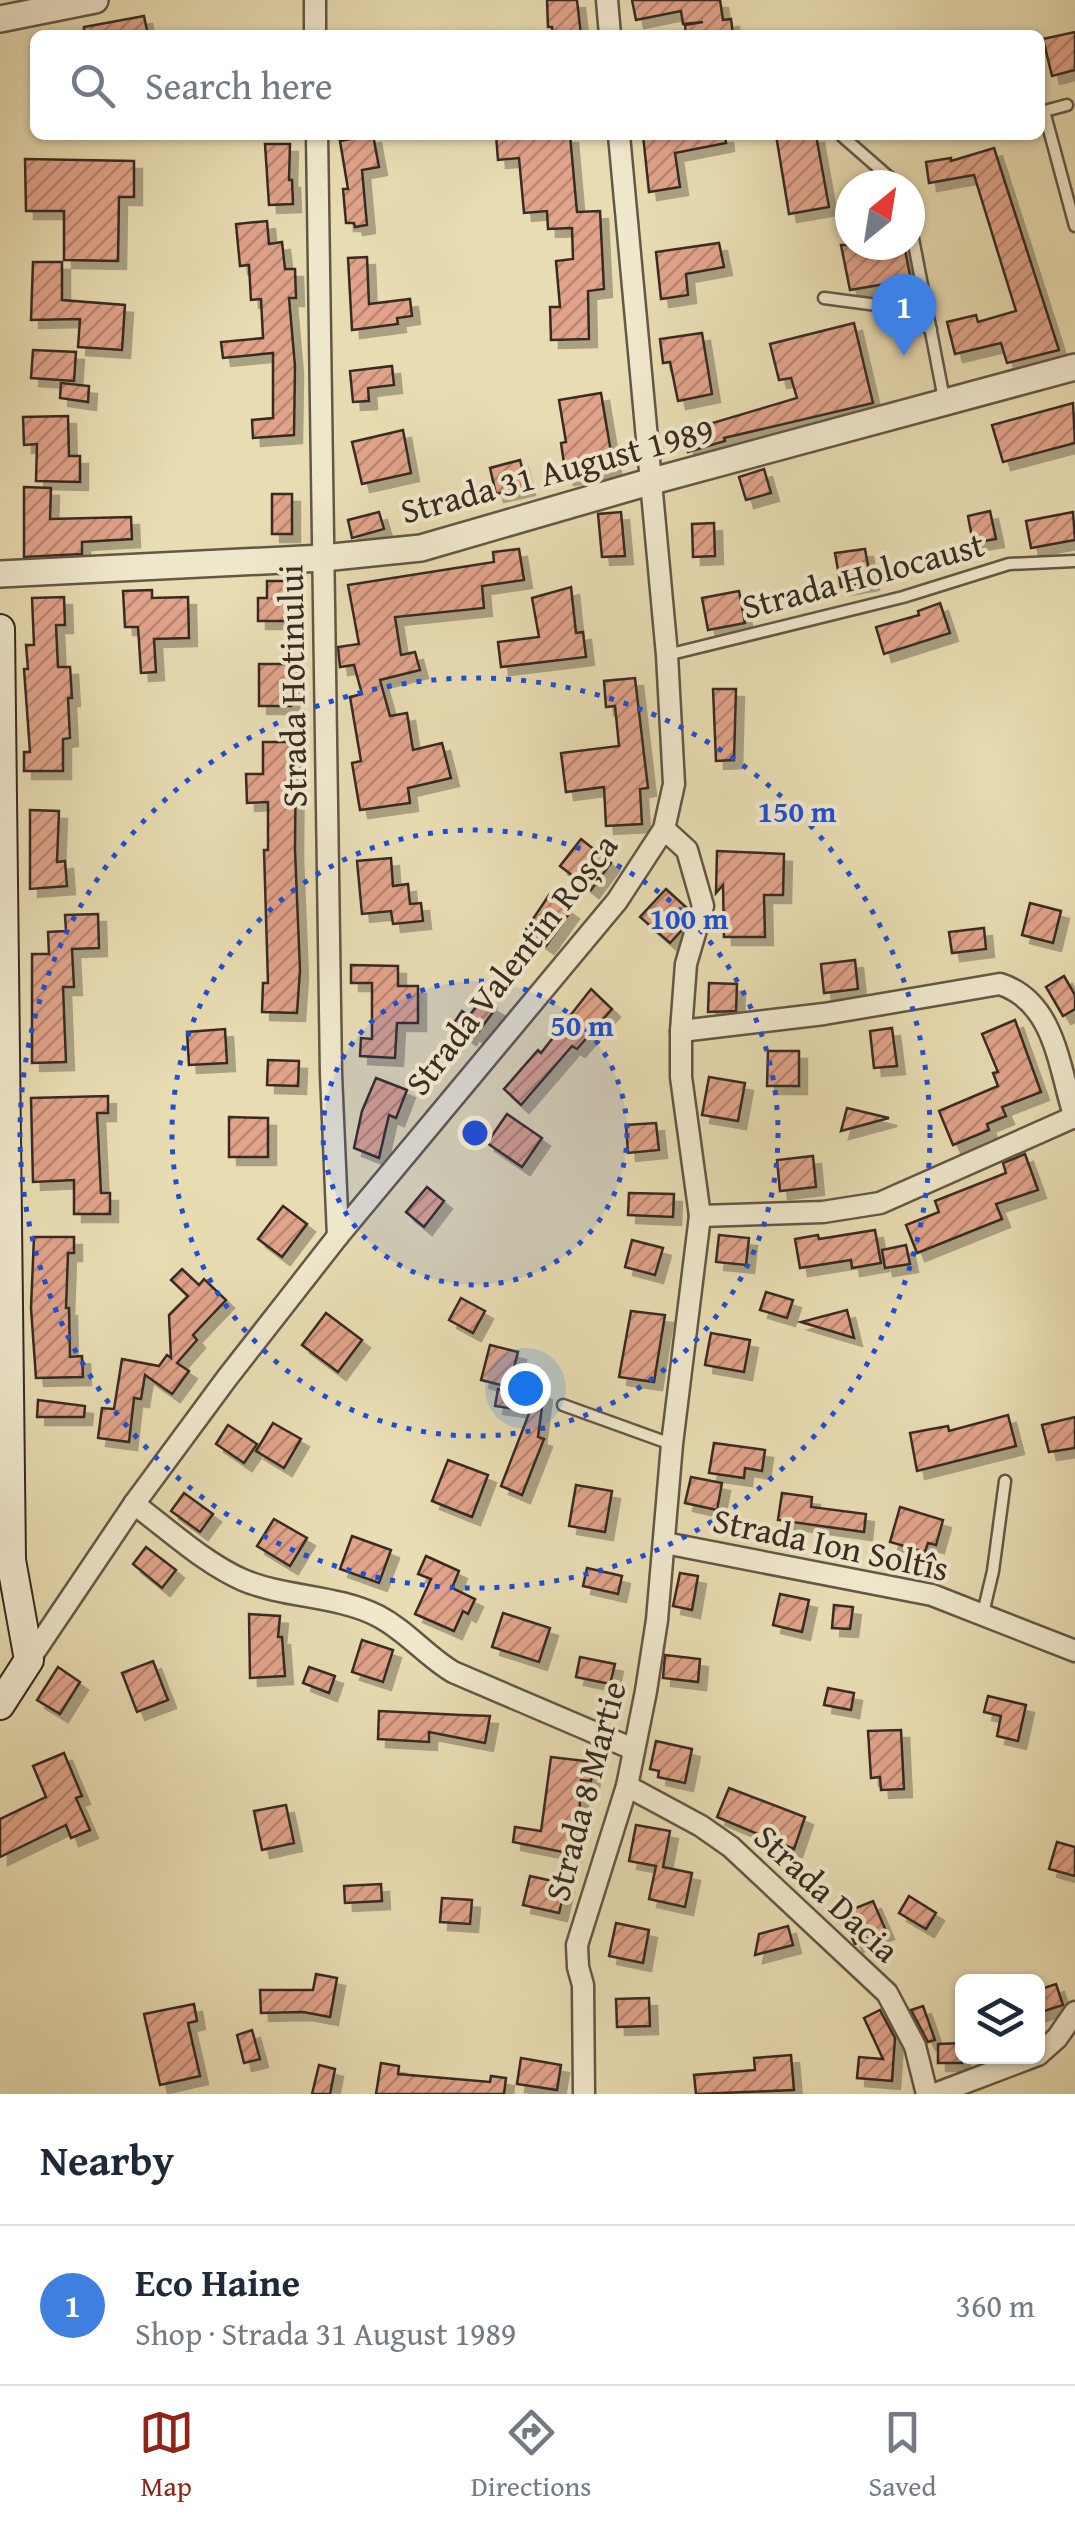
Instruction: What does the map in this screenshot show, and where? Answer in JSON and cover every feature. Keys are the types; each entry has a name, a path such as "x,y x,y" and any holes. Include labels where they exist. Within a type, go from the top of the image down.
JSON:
{"main road":[{"path":"0,629 11,1560 29,1660"},
{"name":"Strada Valentin Roșca","path":"0,1705 29,1660"}],"street":[{"path":"0,20 95,0"},
{"path":"315,0 315,30"},
{"path":"607,0 610,30"},
{"name":"Strada Hotinului","path":"317,140 331,1074 338,1236"},
{"name":"Strada Valentin Roșca","path":"29,1660 134,1504 338,1236 617,902 664,829 674,784 667,655 619,140"},
{"name":"Strada 31 August 1989","path":"0,574 323,558 420,548 1075,368"},
{"name":"Strada 8 Martie","path":"584,2094 583,1985 577,1945 627,1786 652,1656 672,1444 700,1216 682,1076 681,1031 686,964 703,906 687,850 664,829"},
{"path":"681,1031 824,1014 1000,984 1018,989 1048,1026 1075,1118 880,1203 824,1212 700,1216"},
{"path":"134,1504 218,1566 244,1580 360,1608 411,1637 435,1662 453,1672 634,1749"},
{"name":"Strada Ion Soltîs","path":"665,1543 932,1596 1075,1651"},
{"name":"Strada Dacia","path":"627,1786 701,1826 731,1848 887,1994 937,2094"},
{"path":"1045,2048 1075,2012"},
{"path":"937,2094 1015,2064"}],"lane":[{"path":"1045,111 1067,105"},
{"path":"1045,122 1075,226"},
{"path":"847,140 881,170"},
{"path":"917,260 945,401"},
{"path":"824,298 877,305 931,329"},
{"name":"Strada Holocaust","path":"667,655 903,597 1010,564 1075,560"},
{"path":"562,1405 672,1444"},
{"name":"Strada Ion Soltîs","path":"983,1613 1005,1481"}],"building":[{"path":"547,0 577,0 580,30 548,27"},
{"path":"632,0 720,0 723,20 731,19 732,30 686,30 685,25 703,22 683,24 681,11 636,20"},
{"path":"144,16 147,30 84,30"},
{"path":"1075,32 1075,70 1052,76 1045,39"},
{"path":"374,140 379,167 362,170 367,225 355,227 354,223 346,223 343,189 348,189 340,141"},
{"path":"496,140 570,140 577,212 600,211 604,289 588,291 589,339 551,340 550,307 560,307 556,261 573,259 572,228 548,229 547,211 524,213 519,158 498,160"},
{"path":"644,140 726,140 675,153 680,187 649,192"},
{"path":"777,140 817,140 829,207 789,214"},
{"path":"265,144 290,144 293,204 269,205"},
{"path":"994,148 1059,350 1007,363 1001,343 955,354 947,322 976,315 978,322 1016,311 974,175 929,183 926,162 951,161"},
{"path":"25,159 134,161 134,197 119,197 118,261 64,260 64,211 26,211"},
{"path":"267,221 269,244 282,242 285,269 295,269 296,298 289,298 295,366 294,435 253,438 252,420 273,418 273,353 223,358 221,342 263,338 261,299 251,300 249,265 240,266 236,224"},
{"path":"719,243 724,267 686,274 688,295 661,299 656,252"},
{"path":"367,257 369,304 410,299 412,316 397,318 398,324 352,330 348,258"},
{"path":"844,260 907,260 915,300 895,303 891,283 850,290"},
{"path":"33,262 62,262 62,300 125,305 122,350 78,347 80,319 31,320"},
{"path":"854,323 873,403 724,438 725,441 688,452 682,432 797,398 791,378 779,380 770,344"},
{"path":"702,333 712,394 678,401 670,362 663,363 660,339"},
{"path":"33,350 76,352 74,381 31,378"},
{"path":"392,366 394,385 368,388 369,401 353,402 350,371"},
{"path":"61,383 89,386 88,402 60,398"},
{"path":"601,393 614,470 566,477 561,443 566,442 559,400"},
{"path":"1073,403 1075,443 1003,462 992,425"},
{"path":"68,416 69,456 80,456 80,482 36,481 37,444 24,445 23,417"},
{"path":"403,430 411,473 362,484 352,442"},
{"path":"520,460 527,487 496,494 490,468"},
{"path":"764,469 771,493 746,500 739,477"},
{"path":"24,487 51,488 50,519 131,517 132,539 82,542 82,554 24,557"},
{"path":"272,494 292,494 292,534 272,534"},
{"path":"990,511 996,539 973,543 968,516"},
{"path":"379,512 384,529 352,538 348,520"},
{"path":"621,512 625,556 602,557 598,514"},
{"path":"1073,512 1075,540 1031,548 1026,521"},
{"path":"714,523 715,556 693,557 692,524"},
{"path":"519,549 524,580 482,586 484,608 395,617 401,655 415,652 420,670 380,680 390,716 407,713 413,750 442,743 451,778 408,788 410,803 360,810 352,763 361,761 350,697 362,694 354,665 340,667 338,647 359,644 348,585 494,562 493,552"},
{"path":"865,549 871,582 841,587 835,553"},
{"path":"267,581 291,581 292,621 258,621 258,598 267,598"},
{"path":"571,587 576,633 583,632 586,657 501,667 498,642 539,637 532,598"},
{"path":"152,590 152,598 188,597 189,638 154,639 156,672 141,673 138,627 125,627 123,591"},
{"path":"739,591 745,623 708,630 702,598"},
{"path":"64,597 65,625 56,625 58,667 70,667 72,698 68,698 70,738 63,739 63,771 24,771 24,752 30,752 24,669 28,669 26,645 34,645 32,598"},
{"path":"940,603 950,633 884,654 876,627 919,615 918,611"},
{"path":"259,664 292,664 291,706 259,706"},
{"path":"635,678 648,788 640,789 642,824 606,826 604,787 566,792 561,753 619,746 615,706 606,707 604,681"},
{"path":"713,689 736,689 734,760 716,761"},
{"path":"263,742 296,742 300,970 297,1013 262,1012 263,983 268,983 264,850 268,850 268,802 247,803 246,774 263,774"},
{"path":"30,810 59,811 57,862 65,861 67,886 30,889"},
{"path":"581,839 611,863 591,890 560,866"},
{"path":"717,851 784,854 783,895 764,895 765,937 724,937 723,885 716,893"},
{"path":"391,858 393,886 408,884 410,904 421,903 423,921 393,924 391,911 362,914 357,861"},
{"path":"666,889 688,909 681,931 670,943 640,917"},
{"path":"549,895 571,911 546,946 525,931"},
{"path":"1030,903 1061,911 1053,943 1022,935"},
{"path":"98,914 99,948 72,949 74,987 63,987 66,1062 32,1063 32,954 49,954 48,932 66,931 65,915"},
{"path":"984,928 986,949 952,953 949,932"},
{"path":"855,960 858,989 824,993 821,964"},
{"path":"351,965 398,966 398,986 418,986 418,1023 397,1023 395,1058 360,1056 361,1038 372,1039 372,983 351,983"},
{"path":"1064,976 1075,995 1075,1009 1063,1016 1046,987"},
{"path":"709,983 737,984 736,1011 708,1012"},
{"path":"591,989 612,1009 577,1049 572,1046 521,1105 504,1089 538,1050 541,1053"},
{"path":"482,999 496,1008 476,1035 471,1032 468,1037 452,1026 462,1011 469,1016"},
{"path":"1015,1020 1041,1092 1002,1107 1006,1116 987,1124 989,1130 953,1145 939,1111 998,1086 993,1073 998,1072 982,1034"},
{"path":"892,1028 897,1066 874,1068 870,1031"},
{"path":"225,1029 227,1063 189,1065 187,1032"},
{"path":"768,1051 799,1051 799,1086 767,1086"},
{"path":"268,1060 299,1061 298,1086 267,1085"},
{"path":"709,1077 745,1083 738,1121 702,1115"},
{"path":"376,1078 407,1090 396,1118 389,1115 379,1158 354,1148 362,1111"},
{"path":"108,1096 108,1113 97,1113 101,1193 110,1193 110,1214 74,1214 74,1180 33,1182 31,1098"},
{"path":"847,1108 889,1118 841,1131"},
{"path":"507,1114 542,1138 522,1167 487,1143"},
{"path":"229,1117 268,1118 268,1157 229,1157"},
{"path":"656,1123 659,1150 628,1153 626,1125"},
{"path":"1025,1154 1038,1190 996,1204 1002,1219 917,1253 906,1225 939,1212 935,1201 1006,1173 1003,1163"},
{"path":"813,1156 816,1187 780,1191 777,1160"},
{"path":"427,1187 444,1201 424,1227 406,1212"},
{"path":"629,1193 674,1194 673,1217 628,1215"},
{"path":"283,1206 307,1224 282,1257 258,1239"},
{"path":"875,1230 881,1263 852,1268 851,1260 800,1268 795,1239"},
{"path":"719,1235 749,1238 746,1265 716,1262"},
{"path":"34,1237 74,1237 74,1253 68,1253 66,1308 70,1357 82,1356 83,1377 36,1378 31,1308"},
{"path":"632,1240 663,1248 655,1275 625,1267"},
{"path":"906,1245 910,1264 885,1268 882,1250"},
{"path":"182,1269 199,1285 204,1279 226,1300 193,1335 197,1340 177,1363 189,1371 172,1394 145,1375 141,1399 134,1398 129,1442 98,1438 102,1408 114,1409 122,1359 159,1366 167,1355 171,1358 169,1315 188,1296 171,1280"},
{"path":"766,1292 793,1300 787,1318 760,1310"},
{"path":"461,1298 485,1311 473,1333 449,1320"},
{"path":"847,1310 854,1338 801,1322"},
{"path":"631,1311 665,1315 654,1382 619,1377"},
{"path":"326,1313 362,1340 338,1372 302,1345"},
{"path":"711,1333 750,1340 744,1372 705,1365"},
{"path":"490,1345 518,1352 509,1387 481,1380"},
{"path":"498,1389 536,1395 538,1390 544,1392 538,1437 544,1439 522,1495 501,1486 530,1411 495,1406"},
{"path":"38,1400 85,1406 84,1417 37,1417"},
{"path":"1008,1415 1016,1446 917,1471 910,1433 948,1426 949,1431"},
{"path":"1075,1417 1075,1448 1049,1452 1042,1425"},
{"path":"273,1423 301,1439 284,1468 256,1451"},
{"path":"228,1425 257,1444 244,1463 216,1444"},
{"path":"714,1443 765,1450 762,1471 745,1468 744,1478 709,1473"},
{"path":"448,1460 488,1475 472,1517 432,1501"},
{"path":"691,1477 722,1483 717,1510 685,1503"},
{"path":"576,1485 612,1491 605,1532 569,1526"},
{"path":"184,1493 213,1514 200,1532 171,1511"},
{"path":"782,1493 812,1497 811,1507 866,1514 864,1532 778,1520"},
{"path":"900,1507 943,1520 936,1545 928,1543 925,1552 890,1542"},
{"path":"274,1519 307,1538 290,1566 257,1546"},
{"path":"352,1536 391,1550 379,1583 340,1569"},
{"path":"146,1547 176,1570 162,1588 133,1564"},
{"path":"426,1556 459,1571 452,1588 475,1599 468,1614 463,1611 454,1631 415,1614 431,1579 418,1574"},
{"path":"587,1568 622,1576 618,1594 583,1586"},
{"path":"680,1573 698,1576 692,1610 673,1606"},
{"path":"780,1594 809,1600 802,1632 773,1625"},
{"path":"834,1605 853,1607 850,1629 832,1628"},
{"path":"503,1613 550,1628 539,1662 492,1647"},
{"path":"249,1614 280,1616 278,1637 282,1637 285,1676 250,1678"},
{"path":"362,1640 393,1650 383,1682 352,1672"},
{"path":"665,1655 700,1659 698,1682 663,1678"},
{"path":"580,1657 615,1664 610,1684 576,1677"},
{"path":"153,1661 168,1700 137,1712 122,1673"},
{"path":"58,1667 80,1682 60,1714 37,1700"},
{"path":"309,1667 335,1676 329,1693 303,1683"},
{"path":"828,1688 854,1693 851,1710 824,1705"},
{"path":"988,1696 1026,1705 1018,1741 997,1736 1001,1716 984,1712"},
{"path":"379,1711 490,1716 485,1743 429,1732 429,1742 378,1739"},
{"path":"901,1730 904,1789 881,1790 880,1777 871,1778 868,1731"},
{"path":"656,1741 692,1749 685,1783 658,1777 659,1771 650,1769"},
{"path":"64,1753 82,1796 76,1798 90,1830 71,1838 66,1825 0,1857 0,1819 46,1797 33,1766"},
{"path":"551,1757 594,1762 591,1781 581,1780 573,1854 513,1842 515,1827 541,1831"},
{"path":"729,1788 805,1817 794,1849 717,1817"},
{"path":"286,1805 294,1843 262,1850 254,1811"},
{"path":"636,1825 670,1831 663,1867 692,1873 685,1907 649,1899 656,1866 629,1861"},
{"path":"1057,1842 1075,1847 1075,1876 1049,1869"},
{"path":"530,1876 566,1884 559,1913 523,1905"},
{"path":"381,1884 382,1901 345,1903 344,1886"},
{"path":"909,1896 936,1913 926,1929 899,1913"},
{"path":"442,1898 472,1900 470,1924 440,1922"},
{"path":"873,1901 886,1931 855,1944 841,1914"},
{"path":"616,1923 649,1930 643,1963 609,1956"},
{"path":"788,1926 793,1945 755,1955 759,1934"},
{"path":"316,1974 337,1978 330,2017 303,2012 261,2013 260,1990 313,1990"},
{"path":"1056,1984 1063,2005 1045,2011 1045,1988"},
{"path":"649,1998 650,2026 617,2027 616,1999"},
{"path":"194,2004 197,2021 188,2023 200,2076 160,2085 144,2014"},
{"path":"923,2006 935,2040 928,2042 911,2010"},
{"path":"880,2010 895,2038 892,2081 857,2078 859,2057 883,2059 864,2018"},
{"path":"252,2030 260,2059 244,2063 237,2035"},
{"path":"955,2043 955,2063 938,2063 938,2044"},
{"path":"791,2055 794,2090 696,2094 694,2075 755,2070 754,2058"},
{"path":"521,2058 561,2065 557,2090 517,2084"},
{"path":"381,2063 399,2066 398,2074 490,2082 491,2076 506,2078 504,2094 376,2094"},
{"path":"319,2065 335,2069 330,2094 312,2094"}],"place":[{"name":"Eco Haine","path":"904,356"}]}
